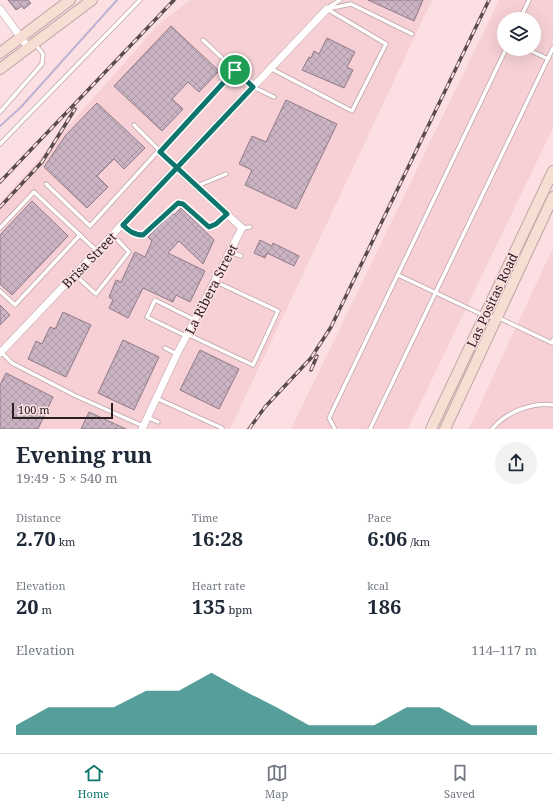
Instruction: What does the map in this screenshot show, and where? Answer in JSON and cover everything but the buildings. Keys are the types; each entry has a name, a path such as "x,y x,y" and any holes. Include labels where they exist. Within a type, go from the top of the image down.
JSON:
{"main road":[{"path":"0,53 70,0"},
{"path":"0,69 92,0"},
{"name":"Las Positas Road","path":"432,427 553,171"},
{"name":"Las Positas Road","path":"445,429 553,197"}],"street":[{"path":"0,9 21,37 31,45"},
{"name":"Brisa Street","path":"0,353 58,297 75,275 97,251 327,9"},
{"name":"La Ribera Street","path":"142,428 177,354 242,228 177,168"}],"lane":[{"path":"0,144 140,0"},
{"path":"327,9 340,0"},
{"path":"523,12 529,0"},
{"path":"327,9 350,4 412,34"},
{"path":"270,68 352,111 386,44 327,9"},
{"path":"203,40 253,87 274,97"},
{"path":"0,112 42,64 42,54 31,45"},
{"path":"370,429 553,48"},
{"path":"335,429 329,418 503,56"},
{"path":"541,56 548,59"},
{"path":"46,184 90,226 235,70"},
{"path":"134,126 177,168"},
{"path":"197,186 226,174"},
{"path":"0,228 34,192 97,251"},
{"path":"123,225 132,233 143,235 178,203 183,204 209,227 216,224 227,214"},
{"path":"242,228 250,227"},
{"path":"0,291 15,305 80,235"},
{"path":"75,275 96,294 129,252 113,235"},
{"path":"230,252 241,256"},
{"path":"398,275 485,316 497,317 553,342"},
{"path":"195,320 155,300 147,318 253,365 278,311 214,281"},
{"path":"166,348 177,354"},
{"path":"0,353 12,363 142,428"},
{"path":"156,398 222,428"},
{"path":"492,429 516,410 543,404 553,405"},
{"path":"147,417 158,422"},
{"path":"432,427 445,429"}],"shaded area":[{"path":"190,0 432,0 230,429 0,429 0,203 159,24"},
{"path":"499,0 553,0 553,128 408,429 291,429"},
{"path":"553,248 553,429 469,429 503,355"}],"waterway":[{"path":"0,126 21,107 117,0"}],"railway":[{"path":"0,182 174,0"},
{"path":"249,429 265,407 311,358 331,327 489,0"},
{"path":"0,207 42,162 75,109"},
{"path":"311,370 317,356"}],"route":[{"path":"235,70 160,152 177,168 227,214 212,227 209,227 183,204 178,203 175,204 143,235 132,233 123,225 177,168 253,87 235,70"}]}
